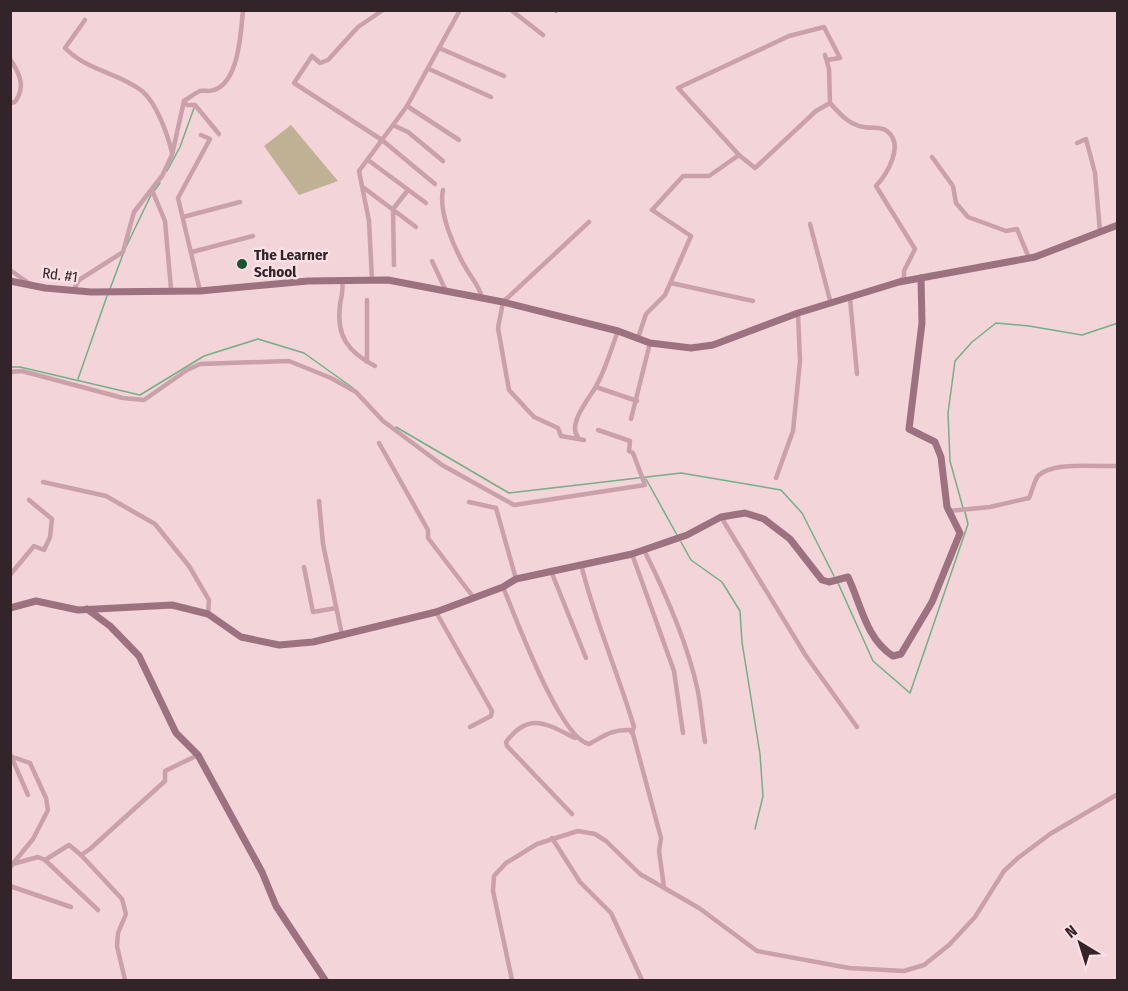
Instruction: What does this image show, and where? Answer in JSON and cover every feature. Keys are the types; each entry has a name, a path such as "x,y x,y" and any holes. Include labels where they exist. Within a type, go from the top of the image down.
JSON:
{"street":[{"path":"73,291 79,280 123,252 134,212 152,190 172,155 184,101 199,91 214,90 225,83 234,66 241,42 243,10"},
{"path":"383,10 358,27 328,60 320,63 312,56 294,83 382,140 435,184"},
{"path":"372,280 369,221 359,171 407,106 460,10"},
{"path":"511,10 543,35"},
{"path":"85,20 65,48 81,63 143,92 168,133 172,155"},
{"path":"830,102 816,111 755,168 739,155 678,88 789,36 824,27 840,58 826,58 831,84 830,102 844,118 863,127 881,128 889,133 894,144 889,170 876,186 915,249 904,271 904,277 899,282"},
{"path":"439,48 504,76"},
{"path":"10,59 22,83 21,94 15,102 10,103"},
{"path":"429,69 491,97"},
{"path":"184,101 187,105 195,105 219,134"},
{"path":"407,106 459,140"},
{"path":"393,125 414,137 443,161"},
{"path":"200,291 178,198 210,139 201,135"},
{"path":"1077,143 1086,139 1095,173 1100,232"},
{"path":"638,338 646,314 665,295 671,284 691,236 652,210 683,176 709,177 739,155"},
{"path":"932,157 953,186 956,203 968,218 1006,231 1017,230 1029,258"},
{"path":"368,160 426,203"},
{"path":"364,188 416,227"},
{"path":"152,190 165,221 171,289"},
{"path":"394,265 393,210 408,190"},
{"path":"443,190 443,217 466,269 477,283 482,298"},
{"path":"183,217 240,202"},
{"path":"589,222 502,302 498,328 509,390 534,417 558,428 561,436 582,439 575,435 576,424 585,399 596,387 618,331"},
{"path":"810,224 831,304"},
{"name":"Rd. #1","path":"10,281 73,291 110,292 171,289 200,291 308,281 401,281 502,302 618,331 650,343 691,348 713,345 798,313 899,282 1029,258 1118,225"},
{"path":"192,252 253,237"},
{"path":"432,261 446,291"},
{"path":"10,270 30,284"},
{"path":"10,608 36,601 68,609 172,605 208,614 241,637 279,645 306,643 436,612 503,587 516,579 550,569 632,554 679,538 721,517 745,513 765,519 790,539 822,580 829,582 848,577 865,621 885,650 893,656 905,650 921,622 960,534 949,511 941,457 934,442 909,429 922,323 921,279"},
{"path":"342,282 339,317 341,336 351,352 375,366"},
{"path":"671,284 753,302"},
{"path":"850,298 857,374"},
{"path":"367,300 367,362"},
{"path":"776,478 793,431 800,361 798,313"},
{"path":"631,419 650,343"},
{"path":"10,372 22,371 123,398 144,400 187,370 200,364 289,361 331,378 356,392 382,421 442,465 514,505 645,485 633,453 629,451 630,441 598,430"},
{"path":"596,387 637,401"},
{"path":"379,443 428,530 428,538 474,598"},
{"path":"949,511 1018,502 1029,498 1038,476 1047,471 1064,467 1118,466"},
{"path":"43,482 106,496 155,524 189,566 209,600 208,614"},
{"path":"10,575 34,546 44,550 50,537 52,519 29,500"},
{"path":"319,501 323,544 342,635"},
{"path":"469,502 496,508 516,579"},
{"path":"721,517 807,657 857,727"},
{"path":"644,550 667,597 686,647 698,688 705,742"},
{"path":"632,554 674,671 683,733"},
{"path":"581,564 590,600 615,662 634,727 632,733 661,838 659,851 664,887"},
{"path":"304,567 313,612 336,608"},
{"path":"550,569 586,658"},
{"path":"503,587 555,708 576,738"},
{"path":"87,609 110,626 139,656 176,733 198,755 262,872 276,906 325,981"},
{"path":"436,612 492,711 491,716 470,727"},
{"path":"572,814 507,746 506,742 529,723 537,721 589,744 603,734 619,730 632,733"},
{"path":"81,855 165,782 165,771 198,755"},
{"path":"11,756 28,795"},
{"path":"11,756 30,763 48,804 46,818 11,866"},
{"path":"512,981 493,891 494,876 522,851 552,838 578,831 594,834 606,841 640,874 699,908 757,951 861,970 912,970 924,965 964,929 975,917 1004,871 1018,858 1050,834 1118,794"},
{"path":"552,838 580,882 611,913 620,927 623,941 642,981"},
{"path":"45,860 69,844 122,899 126,914 118,933 117,946 125,981"},
{"path":"11,866 38,857 45,860 98,910"},
{"path":"10,886 71,907"}],"shaded area":[{"path":"291,125 338,181 299,195 264,146"}],"waterway":[{"path":"167,171 180,147 194,108"},
{"path":"154,191 160,183"},
{"path":"126,247 151,195"},
{"path":"110,289 123,254"},
{"path":"78,379 107,296"},
{"path":"963,508 950,461 948,413 955,361 972,342 996,323 1082,335 1118,323"},
{"path":"10,367 20,367 140,395 204,356 258,339 304,353 353,388"},
{"path":"396,427 509,493 681,473 781,490 802,513 834,576"},
{"path":"646,479 677,535"},
{"path":"838,583 873,661 910,693 968,524 965,512"},
{"path":"681,542 691,560 722,582 740,611 742,642 760,754 763,796 755,829"}],"place":[{"name":"The Learner School","path":"242,264"}]}
